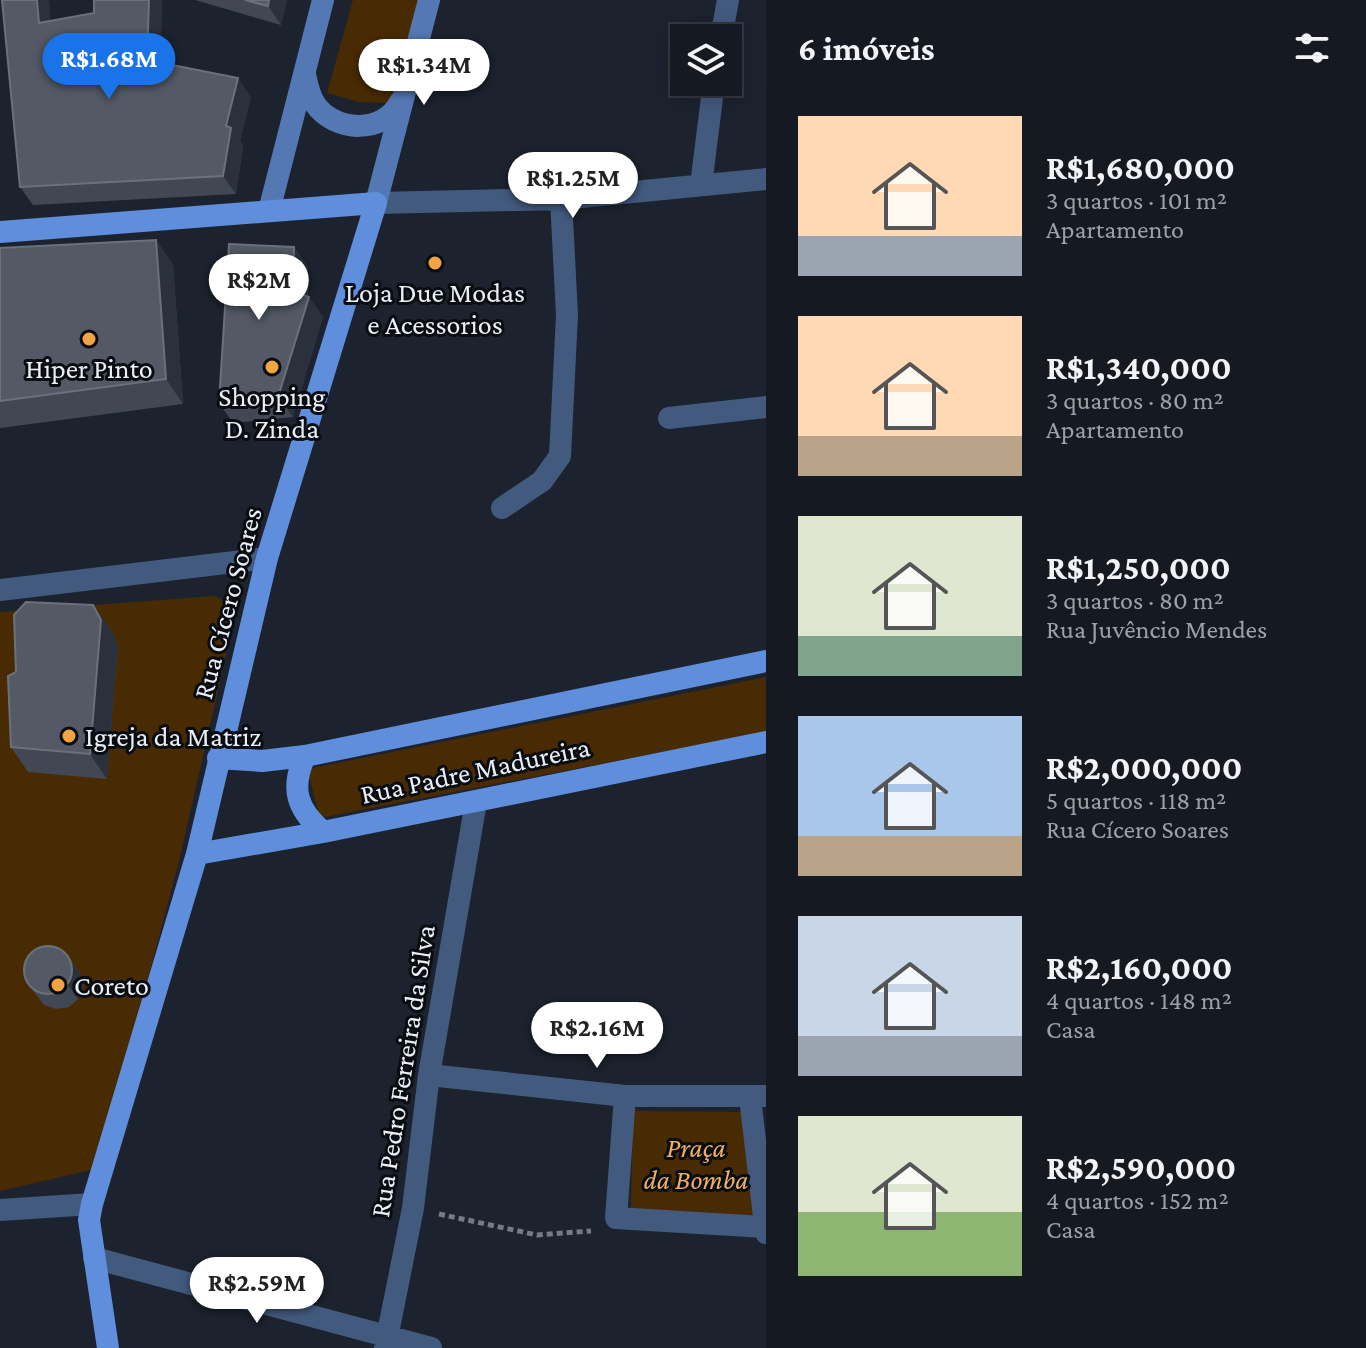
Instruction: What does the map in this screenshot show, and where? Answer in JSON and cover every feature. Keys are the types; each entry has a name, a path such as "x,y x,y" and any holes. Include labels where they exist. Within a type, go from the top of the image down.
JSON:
{"main road":[{"path":"269,211 323,0"},
{"path":"0,227 376,203 429,0"},
{"path":"304,73 315,104 334,120 353,125 375,125 390,117 403,96"},
{"name":"Rua Cícero Soares","path":"108,1348 89,1220 92,1204 197,854 267,558 376,203"},
{"name":"Rua Padre Madureira","path":"218,758 262,761 305,756 766,661"},
{"name":"Rua Padre Madureira","path":"197,854 476,802 531,788 766,742"},
{"path":"305,756 296,777 297,802 308,819 323,832"}],"street":[{"path":"724,24 728,0"},
{"path":"701,185 712,96"},
{"path":"376,203 561,199 766,179"},
{"path":"502,508 542,481 560,456 567,315 561,199"},
{"path":"669,418 766,407"},
{"path":"0,590 267,558"},
{"name":"Rua Pedro Ferreira da Silva","path":"386,1342 413,1208 429,1075 476,802"},
{"path":"429,1075 625,1096 758,1097 766,1230 616,1218 625,1096"},
{"path":"0,1210 92,1204"},
{"path":"94,1258 386,1342 431,1348"}],"path":[{"path":"413,1208 537,1235 595,1230 616,1218"}],"green space":[{"path":"353,0 421,0 392,103 359,102 327,93"},
{"path":"215,596 237,607 179,861 100,1159 95,1169 0,1191 0,612"},
{"path":"766,677 766,732 320,818 307,769"},
{"name":"Praça da Bomba","path":"633,1111 743,1112 755,1217 631,1210"}],"building":[{"path":"2,0 37,0 39,23 94,13 94,0 149,0 147,60 238,78 226,126 231,128 223,176 20,187"},
{"path":"245,0 269,0 268,6"},
{"name":"Hiper Pinto","path":"156,240 166,379 0,401 0,248"},
{"name":"Shopping D. Zinda","path":"229,244 294,247 293,291 309,297 278,397 219,403"},
{"name":"Igreja da Matriz","path":"26,602 93,605 101,620 90,754 11,747 8,676 16,672 14,615"},
{"path":"48,946 65,953 72,970 65,987 48,994 31,987 24,970 31,953"}],"place":[{"name":"Loja Due Modas e Acessorios","path":"435,263"},
{"name":"Hiper Pinto","path":"89,339"},
{"name":"Shopping D. Zinda","path":"272,367"},
{"name":"Igreja da Matriz","path":"69,736"},
{"name":"Coreto","path":"58,985"}]}
